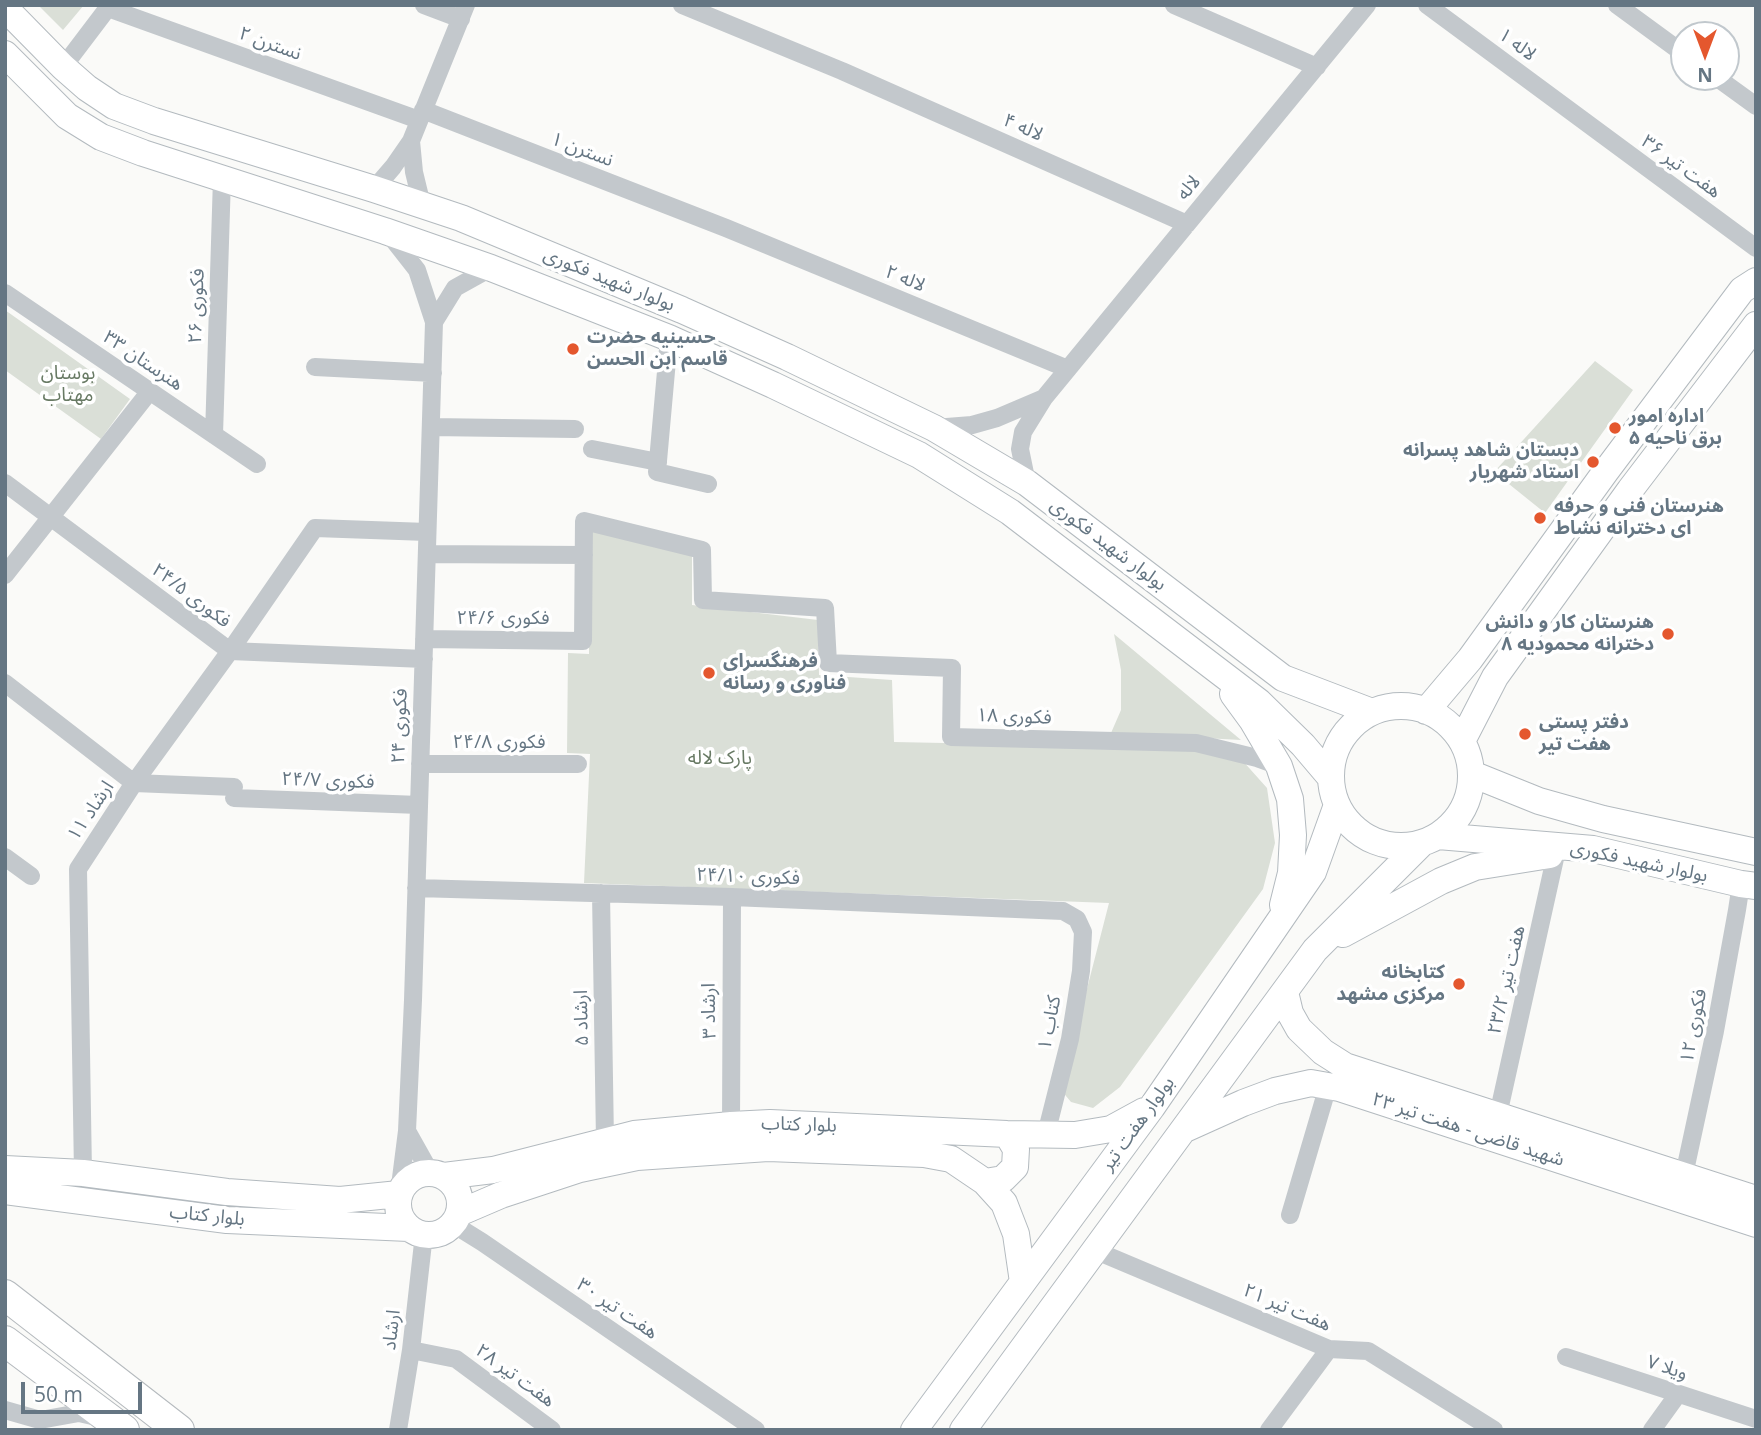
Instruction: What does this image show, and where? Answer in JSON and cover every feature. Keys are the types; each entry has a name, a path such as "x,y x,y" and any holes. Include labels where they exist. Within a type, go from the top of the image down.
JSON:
{"main road":[{"name":"بولوار شهید فکوری","path":"5,8 63,67 87,88 114,106 461,218 682,310 934,428 1027,484 1283,678 1372,712"},
{"name":"بولوار شهید فکوری","path":"5,54 67,116 101,137 491,268 669,338 919,455 1010,512 1259,702 1303,745 1331,778"},
{"path":"1426,711 1470,659 1742,290 1756,281"},
{"path":"1462,741 1495,677 1630,490 1756,325"},
{"path":"1606,471 1630,490"},
{"path":"1211,665 1252,720 1279,766 1290,799 1293,835 1291,873 1278,923"},
{"path":"1259,702 1270,705 1281,700 1285,689 1283,678"},
{"path":"1408,706 1426,711 1446,723 1462,741 1472,774 1470,792 1463,810 1452,825 1429,840 1403,846 1382,844 1364,836 1348,822 1337,805 1332,792 1333,758 1341,739 1355,723 1372,712 1408,706"},
{"name":"بولوار شهید فکوری","path":"1472,774 1539,801 1603,819 1756,852"},
{"name":"بولوار هفت تیر","path":"914,1430 1152,1107 1313,872 1337,805"},
{"name":"بولوار شهید فکوری","path":"1429,840 1593,849 1748,885"},
{"name":"بولوار هفت تیر","path":"963,1430 1315,950 1429,840"},
{"path":"1315,950 1441,881 1475,867 1593,849"},
{"name":"شهید قاضی - هفت تیر ۲۳","path":"1285,992 1290,1013 1298,1029 1323,1052 1345,1066 1756,1199"},
{"path":"1320,1084 1308,1073 1309,1064 1314,1057 1323,1052"},
{"name":"شهید قاضی - هفت تیر ۲۳","path":"1182,1130 1275,1091 1320,1084 1425,1115 1756,1224"},
{"name":"بلوار کتاب","path":"437,1174 494,1170 634,1134 770,1123 1075,1135 1111,1129 1152,1107"},
{"path":"985,1182 1003,1179 1015,1167 1016,1149 1007,1134"},
{"name":"بلوار کتاب","path":"456,1219 501,1195 580,1169 637,1157 768,1148 924,1154 951,1159 985,1182 1004,1203 1016,1234 1023,1282"},
{"name":"بلوار کتاب","path":"5,1168 83,1174 227,1192 340,1200 400,1194"},
{"path":"437,1174 455,1186 460,1199 456,1219 444,1231 434,1234 416,1231 401,1218 398,1206 400,1194 405,1183 415,1176 437,1174"},
{"name":"بلوار کتاب","path":"5,1191 227,1220 416,1231"},
{"path":"5,1295 179,1430"},
{"path":"44,1324 14,1348 118,1425"}],"street":[{"path":"374,189 411,141 464,12 424,5"},
{"name":"لاله ۴","path":"682,5 842,71 1187,224"},
{"path":"1174,5 1317,67"},
{"name":"لاله","path":"1027,484 1020,449 1023,432 1044,398 1367,5"},
{"name":"لاله ۱","path":"1427,5 1581,119"},
{"path":"1617,5 1670,44"},
{"path":"63,67 109,7"},
{"name":"نسترن ۲","path":"109,7 421,115"},
{"path":"1735,91 1756,106"},
{"name":"نسترن ۱","path":"421,115 726,229"},
{"name":"هفت تیر ۳۶","path":"1581,119 1756,248"},
{"path":"411,141 414,172 422,205"},
{"name":"فکوری ۲۶","path":"214,435 222,178"},
{"name":"لاله ۲","path":"726,229 1068,369"},
{"path":"385,231 417,271 434,322"},
{"path":"434,322 455,288 491,268"},
{"name":"هنرستان ۳۳","path":"5,293 257,464"},
{"name":"فکوری ۲۴","path":"400,1194 407,1132 434,322"},
{"path":"658,467 669,338"},
{"path":"315,367 433,373"},
{"path":"5,575 150,391"},
{"name":"لاله","path":"934,428 972,425 997,418 1044,398"},
{"path":"431,427 575,429"},
{"path":"592,449 708,484"},
{"name":"فکوری ۲۴/۵","path":"5,483 230,651 424,659"},
{"name":"فکوری ١٨","path":"584,555 584,521 702,550 703,600 825,608 828,663 952,668 951,737 1196,743 1279,766"},
{"name":"ارشاد ۱۱","path":"83,1174 78,869 134,783 315,528 427,532"},
{"path":"426,554 584,555"},
{"name":"فکوری ۲۴/۶","path":"424,639 583,640 584,555"},
{"path":"5,683 134,783"},
{"name":"فکوری ۲۴/۸","path":"420,764 578,764"},
{"name":"فکوری ۲۴/۷","path":"134,783 419,805"},
{"name":"هفت تیر ۲۳/۲","path":"1498,1115 1556,854"},
{"path":"5,857 31,876"},
{"name":"فکوری ۱۲","path":"1684,1175 1737,911 1748,885"},
{"name":"فکوری ۲۴/۱۰","path":"416,888 732,897 1063,911 1077,919"},
{"name":"ارشاد ۵","path":"601,893 605,1141"},
{"name":"ارشاد ۳","path":"731,1125 732,897"},
{"name":"کتاب ۱","path":"1046,1134 1070,1039 1081,971 1083,932 1077,919"},
{"path":"1290,1215 1320,1084"},
{"path":"407,1132 437,1174"},
{"name":"هفت تیر ۳۰","path":"456,1219 482,1242 756,1430"},
{"name":"ارشاد","path":"398,1430 411,1350 416,1231"},
{"name":"هفت تیر ۲۱","path":"1094,1250 1329,1349 1368,1351 1494,1430"},
{"path":"1269,1430 1329,1349"},
{"name":"هفت تیر ۲۸","path":"411,1350 456,1359 552,1430"},
{"name":"ویلا ۷","path":"1566,1357 1756,1419"},
{"path":"1652,1430 1678,1394"},
{"path":"5,1410 37,1425 79,1413 118,1425"}],"green space":[{"path":"38,5 84,5 63,30"},
{"name":"بوستان مهتاب","path":"5,310 130,399 101,439 5,370"},
{"path":"1595,361 1633,390 1545,513 1494,472"},
{"name":"پارک لاله","path":"590,530 692,552 692,605 818,620 819,675 892,680 894,742 1195,748 1242,760 1267,788 1275,843 1263,889 1120,1087 1093,1108 1071,1102 1061,1090 1109,903 584,883 590,754 567,753 568,653 589,654"},
{"path":"1114,634 1241,740 1111,733 1121,710 1121,670"}],"place":[{"name":"حسینیه حضرت قاسم ابن الحسن","path":"573,349"},
{"name":"اداره امور برق ناحیه ۵","path":"1615,428"},
{"name":"دبستان شاهد پسرانه استاد شهریار","path":"1593,462"},
{"name":"هنرستان فنی و حرفه ای دخترانه نشاط","path":"1540,518"},
{"name":"هنرستان کار و دانش دخترانه محمودیه ۸","path":"1668,634"},
{"name":"فرهنگسرای فناوری و رسانه","path":"709,673"},
{"name":"دفتر پستی هفت تیر","path":"1525,734"},
{"name":"کتابخانه مرکزی مشهد","path":"1459,984"}]}
